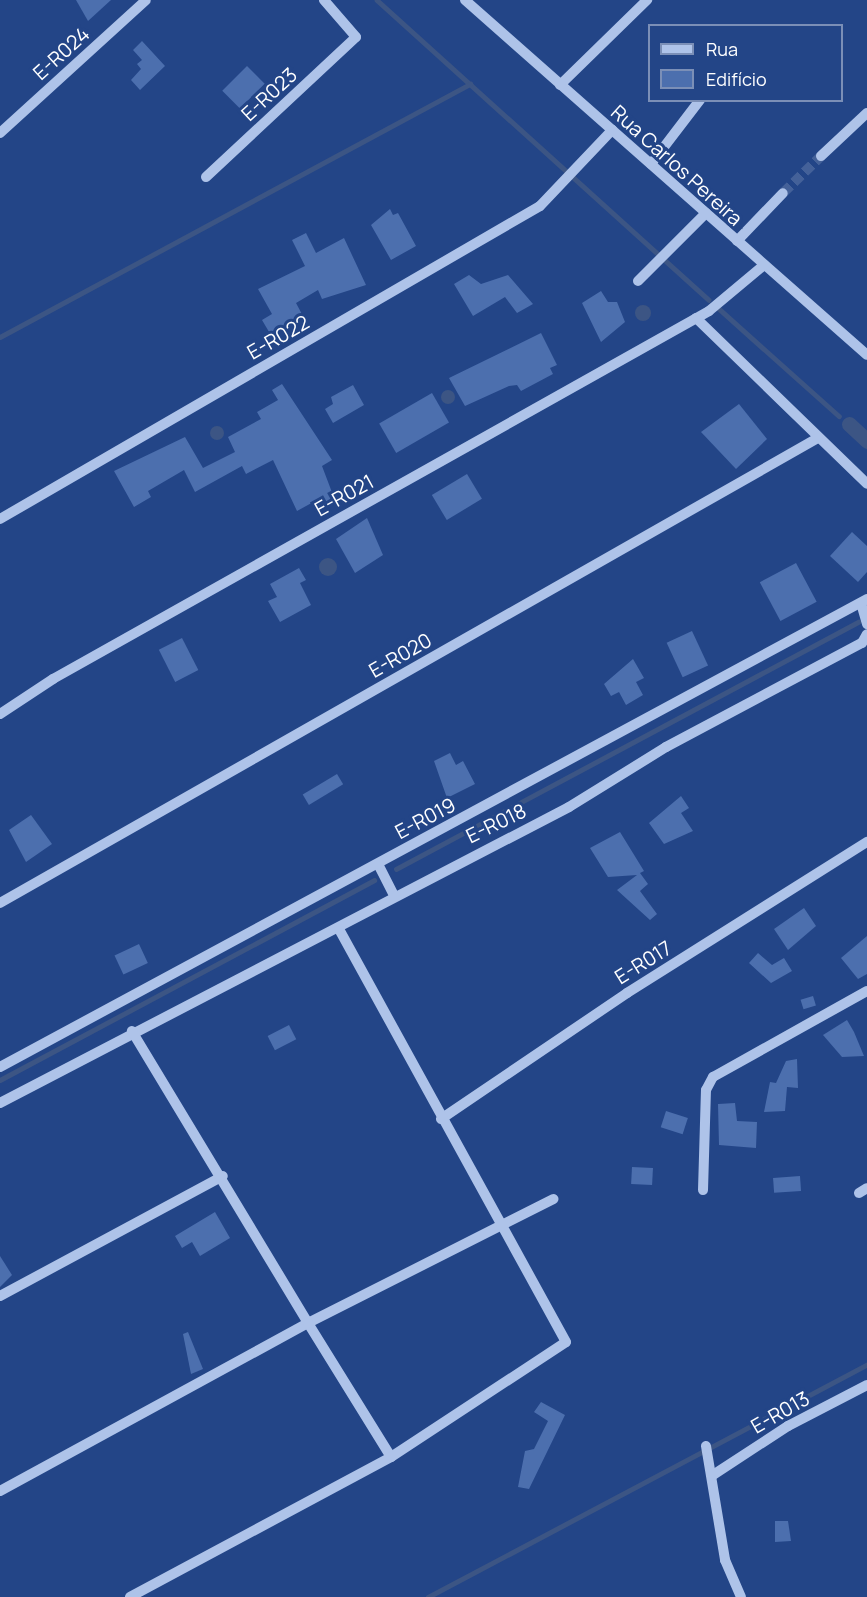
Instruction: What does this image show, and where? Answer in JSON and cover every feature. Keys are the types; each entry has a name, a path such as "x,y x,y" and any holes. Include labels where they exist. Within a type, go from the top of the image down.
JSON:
{"street":[{"name":"E-R024","path":"0,133 146,0"},
{"name":"E-R023","path":"206,177 356,37 324,0"},
{"name":"Rua Carlos Pereira","path":"465,0 867,355"},
{"path":"560,85 647,0"},
{"path":"651,164 698,102"},
{"path":"821,156 867,113"},
{"name":"E-R022","path":"0,519 540,206 577,170 612,130"},
{"path":"736,241 783,193"},
{"path":"638,281 706,213"},
{"name":"E-R021","path":"0,714 52,679 709,311 764,265"},
{"path":"696,318 867,484"},
{"name":"E-R020","path":"0,903 818,438"},
{"path":"864,601 867,624"},
{"name":"E-R019","path":"0,1067 864,601"},
{"name":"E-R018","path":"0,1103 132,1031 339,928 394,895 569,807 666,747 862,643 867,634"},
{"name":"E-R017","path":"441,1119 627,993 867,842"},
{"path":"378,864 394,895"},
{"path":"130,1597 392,1457 566,1342 497,1224 339,928"},
{"path":"703,1190 706,1090 713,1077 867,991"},
{"path":"132,1031 224,1176 308,1323 392,1457"},
{"path":"0,1296 224,1176"},
{"path":"0,1491 308,1323 497,1224 553,1200"},
{"name":"E-R013","path":"713,1475 788,1426 867,1385"},
{"path":"706,1446 713,1475 725,1560 741,1597"}],"water":[{"path":"640,305 646,305 651,313 649,319 640,321 635,316 635,310"},
{"path":"448,390 453,392 455,397 453,402 448,404 443,402 441,397 443,392"},
{"path":"217,426 222,428 224,433 222,438 217,440 212,438 210,433 212,428"},
{"path":"328,558 334,561 337,567 334,573 328,576 322,573 319,567 322,561"}],"building":[{"path":"76,0 111,0 88,21"},
{"path":"142,41 165,66 140,90 131,80 141,69 137,64 142,60 133,50"},
{"path":"247,66 265,84 240,108 222,91"},
{"path":"390,209 393,215 398,213 416,246 391,260 371,225"},
{"path":"306,233 316,253 344,238 366,285 322,299 318,290 296,303 304,318 272,337 262,320 272,314 258,289 305,266 292,240"},
{"path":"469,275 481,284 508,275 533,304 517,313 505,297 473,316 454,284"},
{"path":"601,291 608,302 617,302 625,322 601,342 582,303"},
{"path":"541,333 557,365 550,368 553,374 521,391 517,385 509,386 465,406 449,378"},
{"path":"282,384 332,460 322,466 333,495 329,502 321,507 317,500 297,511 273,460 246,474 242,466 195,492 184,470 148,491 151,497 134,507 114,471 185,437 203,468 235,452 228,437 261,419 257,412 278,400 272,390"},
{"path":"353,385 364,405 333,423 325,409 333,404 331,397"},
{"path":"432,393 449,422 396,453 379,424"},
{"path":"739,404 767,439 736,469 701,432"},
{"path":"467,474 482,499 447,520 432,495"},
{"path":"367,518 383,555 355,573 336,539"},
{"path":"852,532 867,546 867,572 858,582 830,556"},
{"path":"796,563 817,602 780,621 760,582"},
{"path":"299,568 306,580 300,583 311,605 280,622 268,601 277,597 270,584"},
{"path":"692,631 708,665 683,677 667,643"},
{"path":"182,638 198,670 175,682 159,650"},
{"path":"633,659 644,678 636,682 643,695 626,705 619,692 611,696 604,684"},
{"path":"450,753 456,765 463,761 475,784 447,798 434,761"},
{"path":"337,774 343,784 309,805 303,795"},
{"path":"681,796 689,808 681,813 693,831 664,844 649,823"},
{"path":"31,815 52,844 26,862 9,830"},
{"path":"620,832 644,871 640,873 648,884 640,891 657,914 650,920 617,890 637,875 608,877 590,848"},
{"path":"804,908 816,926 788,950 774,929"},
{"path":"867,936 867,974 858,979 841,958"},
{"path":"139,944 148,963 123,974 115,955"},
{"path":"758,953 772,965 784,958 792,971 771,983 749,963"},
{"path":"813,996 816,1006 803,1009 801,1000"},
{"path":"847,1020 864,1056 842,1057 823,1035"},
{"path":"289,1025 296,1039 275,1050 268,1036"},
{"path":"797,1059 798,1088 787,1087 785,1111 764,1112 770,1082 776,1083 786,1061"},
{"path":"735,1103 737,1121 757,1122 756,1148 719,1145 718,1104"},
{"path":"666,1111 688,1118 683,1134 661,1127"},
{"path":"632,1167 653,1168 652,1185 631,1184"},
{"path":"800,1176 801,1191 774,1193 773,1178"},
{"path":"215,1212 230,1238 200,1256 192,1242 182,1248 175,1236"},
{"path":"0,1256 12,1275 0,1287"},
{"path":"188,1332 203,1369 191,1374 183,1334"},
{"path":"541,1402 565,1415 529,1489 518,1487 525,1451 534,1449 548,1421 534,1412"},
{"path":"775,1521 788,1521 791,1541 775,1542"}],"waterway":[{"path":"377,0 709,300"},
{"path":"0,337 470,84"},
{"path":"716,306 839,416"},
{"path":"849,424 867,441"},
{"path":"396,869 858,622"},
{"path":"0,1080 374,880"},
{"path":"428,1597 867,1365"}],"tunnel":[{"path":"783,193 821,156"}]}
